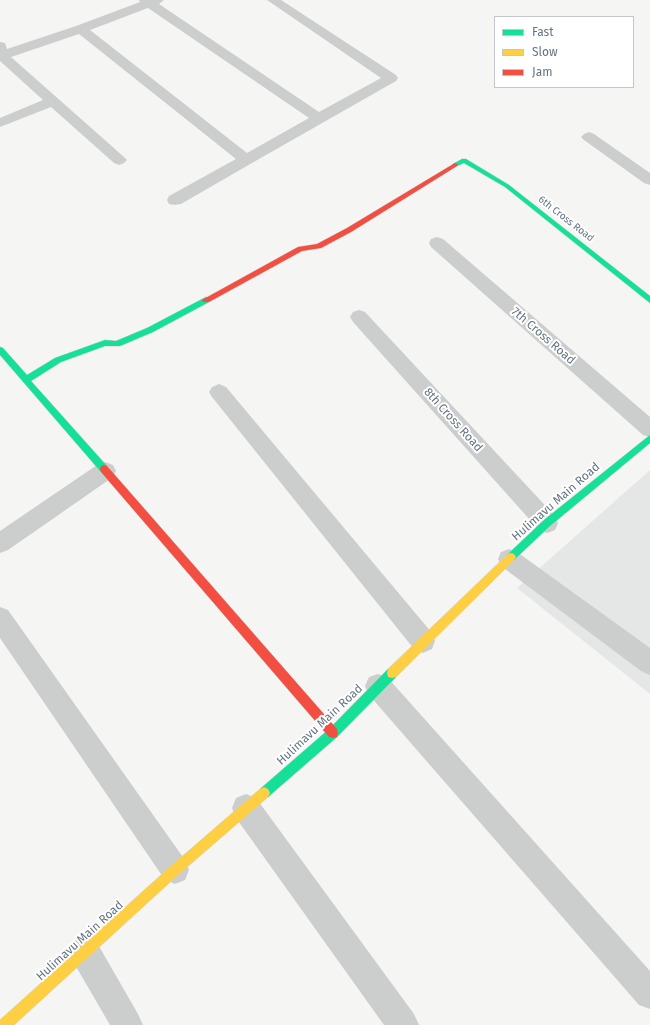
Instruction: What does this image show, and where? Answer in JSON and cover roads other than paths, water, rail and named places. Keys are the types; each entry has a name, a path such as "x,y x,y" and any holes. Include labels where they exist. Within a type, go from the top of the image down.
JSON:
{"street":[{"path":"175,200 391,78 273,0"},
{"path":"0,52 81,28 151,1 319,119"},
{"path":"81,28 247,160"},
{"path":"0,52 52,101 119,160"},
{"path":"0,123 52,101"},
{"path":"590,137 650,180"},
{"name":"6th Cross Road","path":"26,380 58,360 104,343 117,344 150,330 300,249 319,246 349,230 464,160 507,186 650,300"},
{"name":"7th Cross Road","path":"437,243 650,429"},
{"name":"8th Cross Road","path":"359,317 547,523"},
{"path":"0,350 333,733"},
{"path":"218,392 423,641"},
{"name":"Hulimavu Main Road","path":"4,1025 176,870 333,733 423,641 547,523 650,438"},
{"path":"0,543 105,471"},
{"path":"509,559 650,663"},
{"path":"0,618 176,870"},
{"path":"378,686 650,994"},
{"path":"246,808 403,1025"},
{"path":"85,952 126,1025"}]}
